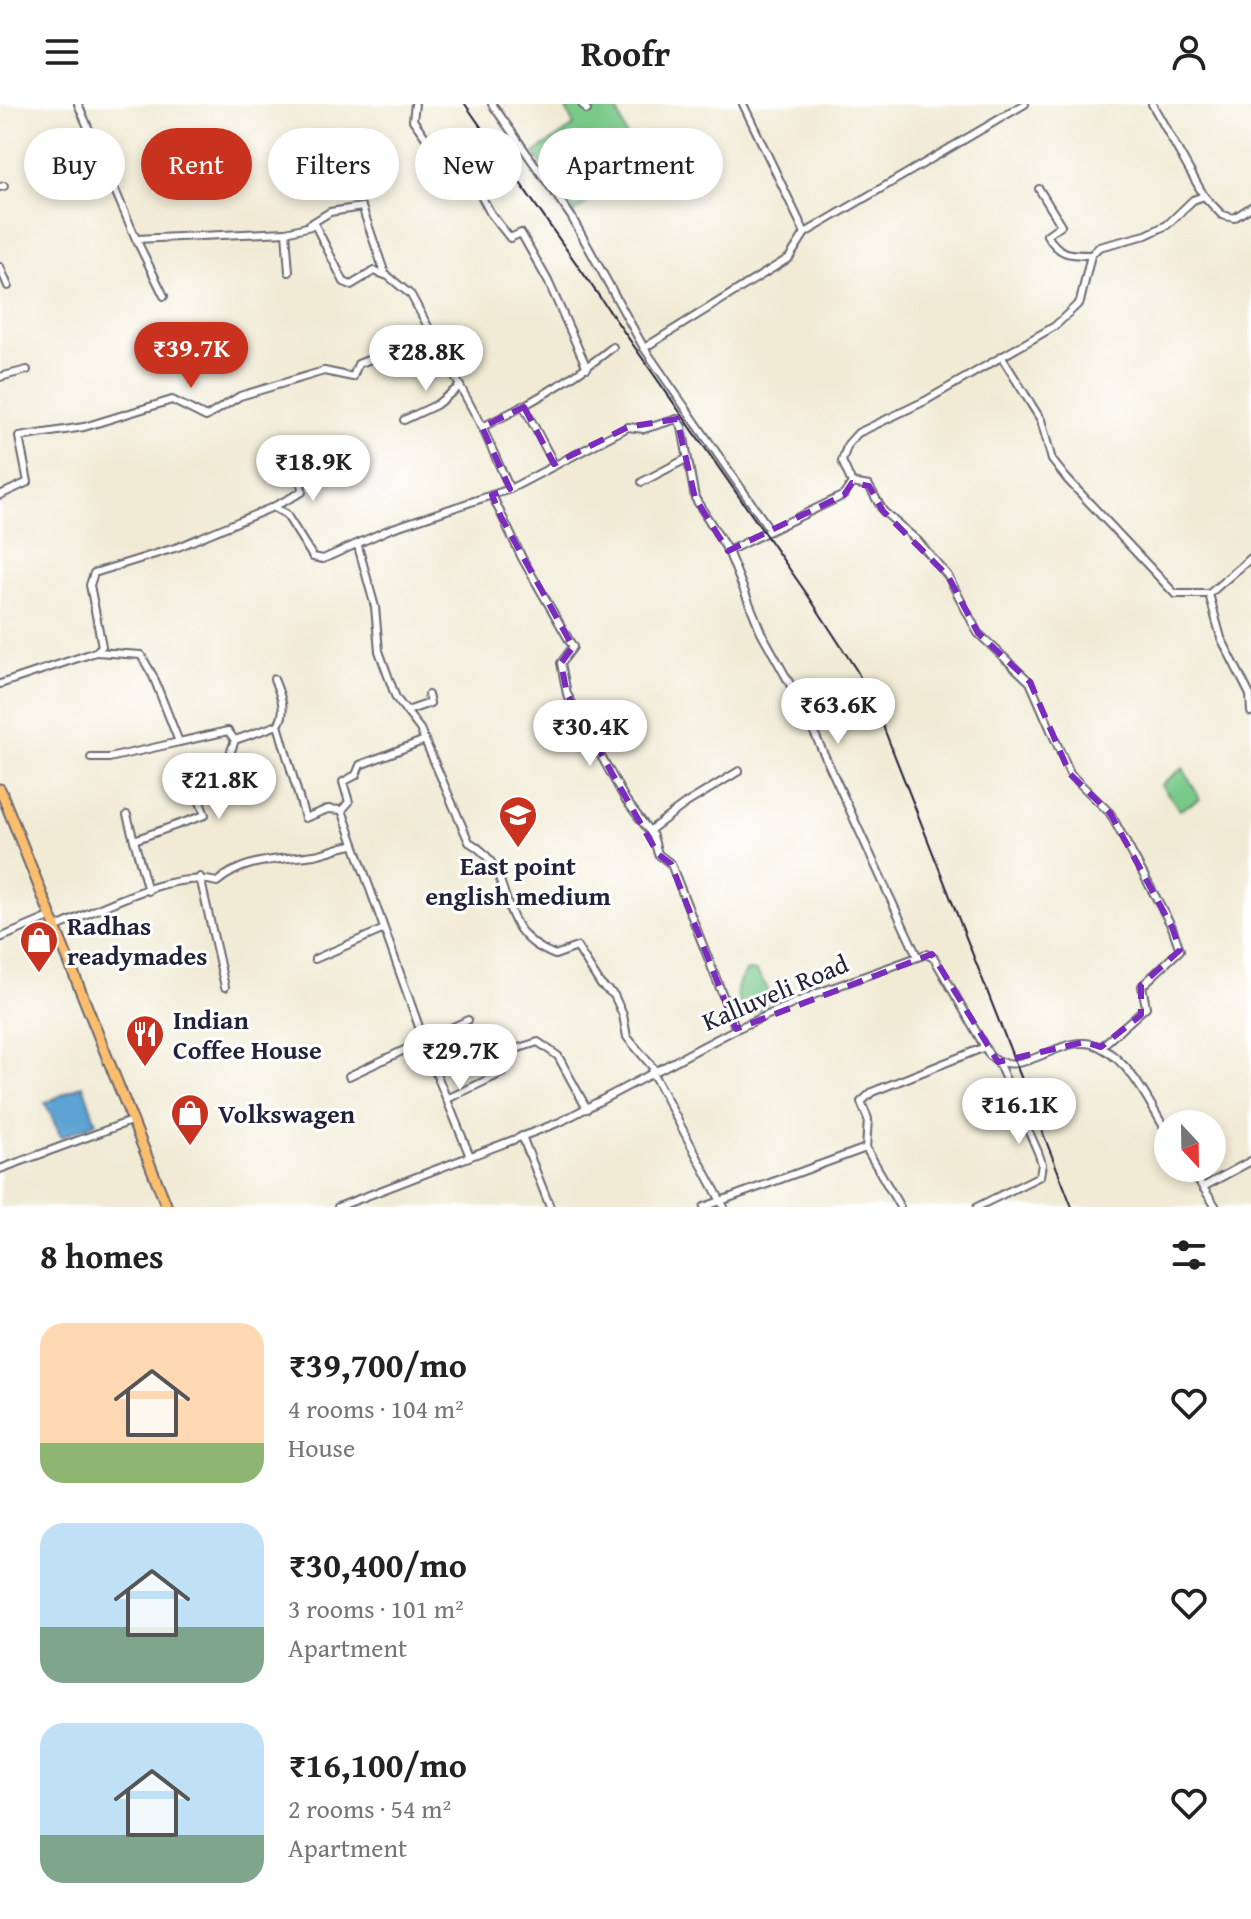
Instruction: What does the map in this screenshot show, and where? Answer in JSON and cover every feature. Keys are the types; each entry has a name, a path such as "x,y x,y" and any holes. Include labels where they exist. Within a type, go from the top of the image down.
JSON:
{"highway":[{"path":"0,789 165,1205"}],"street":[{"path":"78,104 164,296"},
{"path":"415,104 413,120 453,176 468,172 510,238 521,233 548,281 587,368"},
{"path":"492,104 571,216 644,348 770,530"},
{"path":"743,104 786,187 805,233"},
{"path":"1162,104 1153,106 1204,196 1222,215 1234,218 1251,207"},
{"path":"644,348 789,258 805,233 1022,105"},
{"path":"1039,189 1061,225 1047,235 1055,249 1065,254 1091,255"},
{"path":"852,483 842,461 848,444 858,433 925,401 1055,326 1075,309 1083,293 1091,255 1099,247 1146,235 1167,225 1193,200 1204,196"},
{"path":"136,239 286,232 309,225 330,212 362,207 385,274"},
{"path":"309,225 319,228 344,282 351,285 374,271 385,274 411,295 482,427 510,489"},
{"path":"286,232 289,272"},
{"path":"0,267 8,286"},
{"path":"0,495 28,482 19,437 84,427 172,400 206,417 240,396 324,371 353,377 358,364 432,335"},
{"path":"444,356 466,347"},
{"path":"482,427 524,407 587,368 613,347"},
{"path":"1001,356 1041,420 1052,460 1175,594 1209,594 1251,558"},
{"path":"0,377 27,370"},
{"path":"404,420 436,405 460,386"},
{"path":"524,407 554,464"},
{"path":"273,507 286,514 318,560 358,546 390,529 510,489 628,427 644,429 672,418 682,427 695,498 728,551 761,632 800,702 917,956 934,958 985,1047 998,1062 1042,1164 1040,1176 977,1207"},
{"path":"642,482 686,459"},
{"path":"100,650 90,585 94,573 168,551 273,507 302,492 300,468"},
{"path":"728,551 844,495 852,483"},
{"path":"852,483 869,486 883,511 929,553 955,585 978,633 1030,682 1070,774 1110,813 1172,927 1180,950 1142,986 1146,1007 1141,1015 1101,1047"},
{"path":"492,495 522,558 573,647 561,663 567,694 625,799 649,831 658,854 671,864 736,1029"},
{"path":"358,546 375,607 379,651 396,698 425,740 463,832 469,842 486,852 499,875 517,927 555,955 577,947 591,963 601,985 614,995 623,1015 627,1037 654,1071 685,1140 704,1165 723,1204"},
{"path":"1209,594 1221,638 1250,695 1251,712"},
{"path":"0,684 100,650 141,655 153,676 179,742"},
{"path":"235,740 278,725 282,719 282,699 274,679"},
{"path":"407,711 430,703 428,695"},
{"path":"278,725 305,818 328,809 342,810"},
{"path":"91,758 109,758 219,732 228,731 235,740"},
{"path":"134,840 205,815 198,797 218,787 235,740"},
{"path":"342,810 349,802 343,782 356,775 360,765 425,740"},
{"path":"649,831 685,804 739,771"},
{"path":"342,810 382,930 469,1154"},
{"path":"127,815 148,891"},
{"path":"56,927 148,891 200,877 217,882 223,875 255,862 316,855 352,845"},
{"path":"200,877 225,987"},
{"path":"0,938 52,916"},
{"path":"315,959 382,930"},
{"name":"Kalluveli Road","path":"341,1206 587,1109 736,1029 917,956"},
{"path":"349,1076 468,1020"},
{"path":"447,1099 502,1073 500,1054 538,1042 558,1056 587,1109"},
{"path":"998,1062 1017,1063 1066,1044 1084,1042 1101,1047 1127,1070 1154,1112"},
{"path":"900,1207 866,1148 868,1119 861,1102 872,1092 985,1047"},
{"path":"0,1169 131,1121"},
{"path":"522,1136 550,1207"},
{"path":"704,1207 723,1204 866,1148"},
{"path":"1203,1187 1251,1161"},
{"path":"1200,1182 1216,1207"}],"highlighted area":[{"path":"524,407 554,464 628,427 677,419 695,498 728,551 844,495 852,483 869,486 883,511 948,576 978,633 1030,682 1070,774 1110,813 1172,927 1180,950 1141,985 1141,1015 1101,1047 1084,1042 998,1062 932,954 736,1029 671,864 658,854 567,694 561,663 573,647 501,517 492,495 510,489 482,427"}],"green space":[{"path":"564,104 615,104 624,128 571,128 574,126"},
{"path":"565,200 591,200 574,213"},
{"path":"1183,768 1200,799 1180,810 1161,785"},
{"path":"747,971 756,971 767,987 768,1003 761,1012 749,1014 740,1004 737,993 739,982"}],"water":[{"path":"83,1085 96,1123 61,1137 45,1103"}],"railway":[{"path":"465,104 809,597 857,671 883,726 1072,1207"}],"place":[{"name":"East point english medium","path":"518,849"},
{"name":"Radhas readymades","path":"39,974"},
{"name":"Indian Coffee House","path":"145,1068"},
{"name":"Volkswagen","path":"190,1147"}]}
